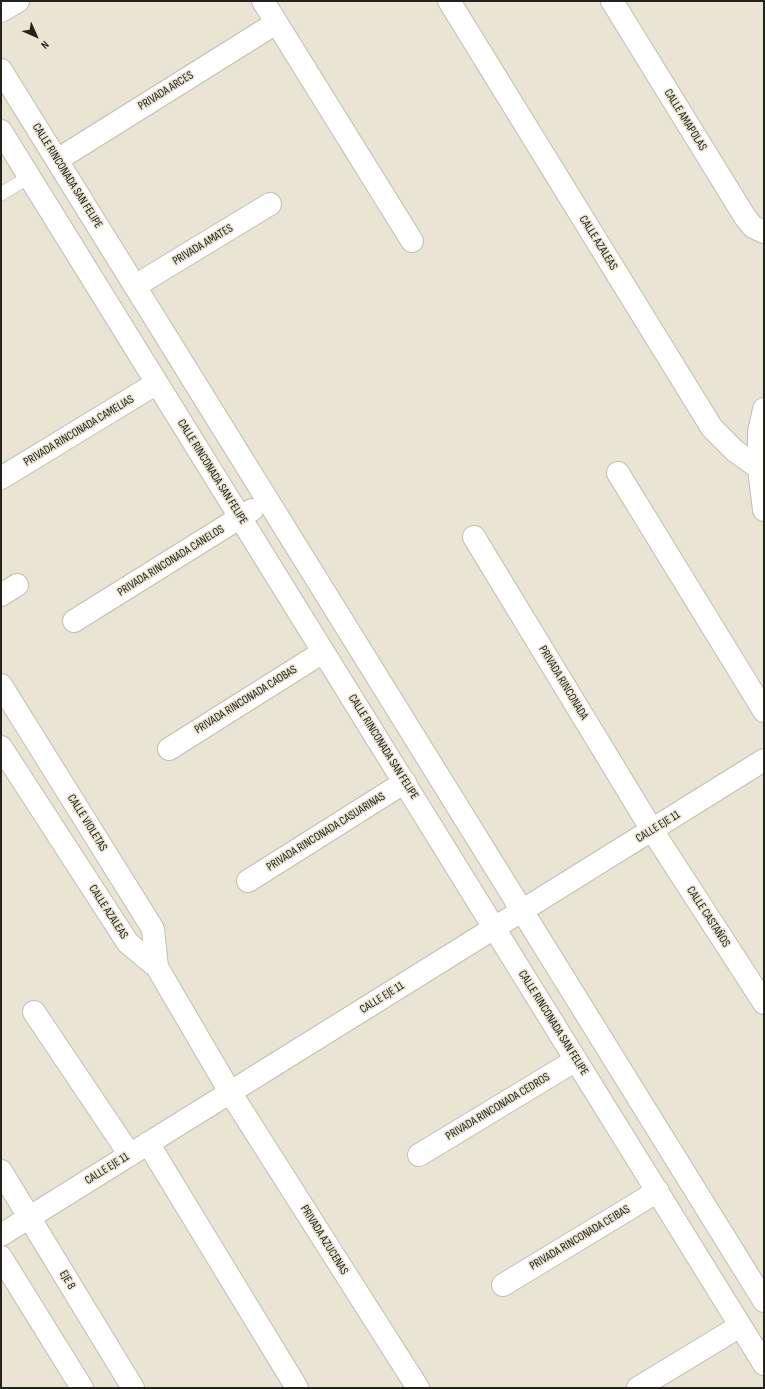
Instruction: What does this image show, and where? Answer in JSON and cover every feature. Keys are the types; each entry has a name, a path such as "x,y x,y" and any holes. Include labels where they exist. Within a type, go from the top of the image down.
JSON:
{"street":[{"path":"1,11 18,1"},
{"path":"263,1 412,241"},
{"name":"CALLE AZALEAS","path":"449,1 712,428 735,451 762,469"},
{"name":"CALLE AMAPOLAS","path":"612,1 745,217 753,227 764,232"},
{"name":"PRIVADA ARCES","path":"56,160 276,23"},
{"name":"CALLE RINCONADA SAN FELIPE","path":"1,70 764,1302"},
{"name":"CALLE RINCONADA SAN FELIPE","path":"1,131 764,1364"},
{"name":"PRIVADA AMATES","path":"135,286 270,204"},
{"name":"PRIVADA RINCONADA CAMELIAS","path":"1,478 157,384"},
{"path":"764,409 759,432 764,510"},
{"path":"618,473 764,711"},
{"name":"PRIVADA RINCONADA CANELOS","path":"74,621 267,500"},
{"name":"PRIVADA RINCONADA","path":"474,537 652,830"},
{"name":"PRIVADA RINCONADA CAOBAS","path":"169,749 323,652"},
{"name":"CALLE VIOLETAS","path":"1,685 153,929 157,967"},
{"name":"CALLE AZALEAS","path":"1,747 128,943 157,967 230,1092"},
{"name":"CALLE EJE 11","path":"1,1235 764,760"},
{"name":"PRIVADA RINCONADA CASUARINAS","path":"248,881 405,782"},
{"name":"CALLE CASTAÑOS","path":"652,830 764,1003"},
{"path":"34,1012 130,1155"},
{"name":"PRIVADA RINCONADA CEDROS","path":"419,1155 576,1060"},
{"name":"PRIVADA AZUCENAS","path":"230,1092 418,1388"},
{"path":"148,1143 297,1388"},
{"name":"EJE 8","path":"1,1171 133,1388"},
{"name":"PRIVADA RINCONADA CEIBAS","path":"504,1285 658,1191"},
{"path":"1,1257 82,1388"},
{"path":"638,1388 740,1326"}],"lane":[{"path":"1,194 29,177"}]}
